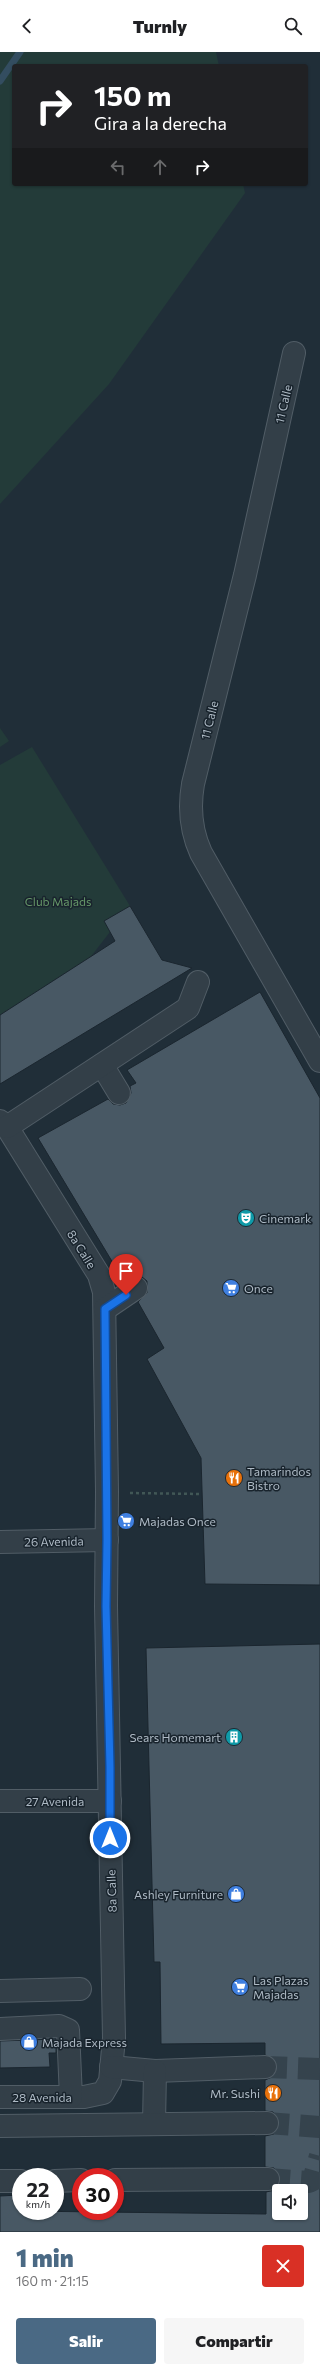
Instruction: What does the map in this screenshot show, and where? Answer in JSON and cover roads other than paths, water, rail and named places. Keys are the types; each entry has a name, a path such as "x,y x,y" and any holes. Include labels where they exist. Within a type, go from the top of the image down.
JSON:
{"street":[{"name":"11 Calle","path":"294,353 245,575 193,784 191,813 197,845 320,1061"},
{"path":"3,1124 102,1065 188,1008 198,982"},
{"path":"102,1065 119,1093"},
{"name":"8a Calle","path":"3,1124 99,1275 104,1292 107,1492 106,1606 114,2038 110,2084 98,2095 77,2097"},
{"path":"105,1309 136,1288"},
{"name":"26 Avenida","path":"0,1542 107,1540"},
{"name":"27 Avenida","path":"0,1790 110,1795"},
{"name":"27 Avenida","path":"0,1801 110,1795"},
{"path":"0,1991 80,1989"},
{"path":"0,2029 60,2026 66,2028 68,2030 77,2097"},
{"path":"111,2067 155,2071 265,2067"},
{"path":"154,2124 155,2071"},
{"name":"28 Avenida","path":"0,2097 77,2097"},
{"path":"0,2126 267,2123"},
{"path":"124,2180 268,2179"},
{"path":"0,2181 12,2181"}],"waterway":[{"path":"0,81 20,52"}],"tunnel":[{"path":"265,2067 320,2069"},
{"path":"267,2123 320,2127"},
{"path":"268,2179 309,2182 313,2180 320,2156"}],"place":[{"name":"Cinemark","path":"246,1218"},
{"name":"Once","path":"231,1288"},
{"name":"Tamarindos Bistro","path":"234,1478"},
{"name":"Majadas Once","path":"126,1521"},
{"name":"Sears Homemart","path":"234,1737"},
{"name":"Ashley Furniture","path":"236,1894"},
{"name":"Las Plazas Majadas","path":"240,1987"},
{"name":"Majada Express","path":"29,2042"},
{"name":"Mr. Sushi","path":"273,2093"}],"park label":[{"name":"Club Majads","path":"58,901"}]}
